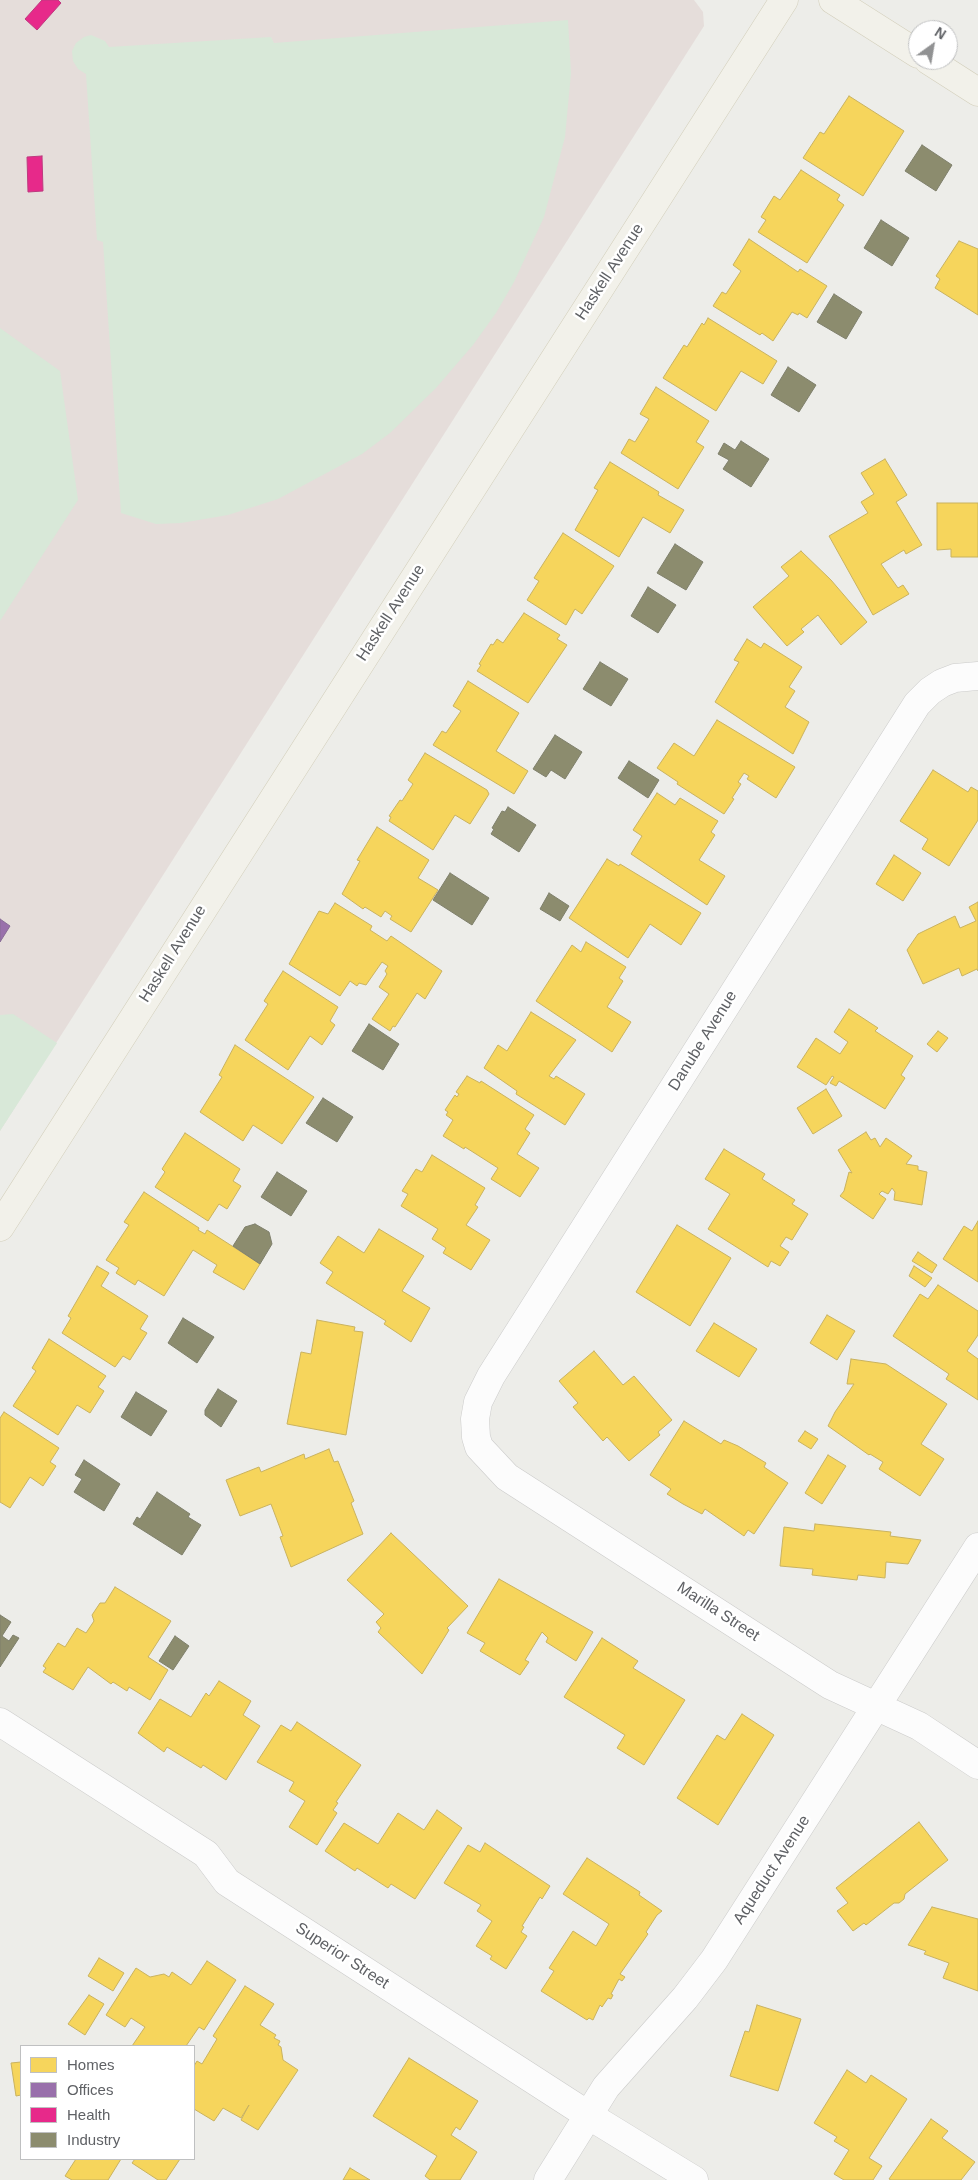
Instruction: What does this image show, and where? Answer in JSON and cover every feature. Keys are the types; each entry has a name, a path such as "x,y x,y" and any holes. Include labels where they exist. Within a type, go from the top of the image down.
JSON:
{"main road":[{"name":"Haskell Avenue","path":"0,1227 784,0"},
{"path":"833,0 908,48"},
{"path":"944,70 978,92"}],"street":[{"name":"Danube Avenue","path":"476,1436 475,1419 478,1402 490,1376 917,704 930,691 942,683 955,678 974,676"},
{"name":"Marilla Street","path":"476,1436 487,1457 507,1477 830,1685 919,1726 978,1765"},
{"name":"Aqueduct Avenue","path":"548,2180 606,2087 685,1998 714,1960 878,1707 978,1547"},
{"name":"Superior Street","path":"0,1722 206,1854 227,1882 588,2115 694,2180"}],"shaded area":[{"path":"0,0 694,0 703,12 704,26 0,1131"}],"green space":[{"path":"568,20 571,73 565,137 544,217 514,282 496,313 473,345 436,388 390,433 362,454 278,499 228,515 181,523 156,524 121,513 103,242 97,240 86,74 78,69 73,61 72,51 76,43 84,37 91,35 105,41 109,47 271,37 274,43"},
{"path":"0,328 60,371 78,500 0,621"},
{"path":"13,1014 57,1043 0,1131 0,1015"}],"building: Homes":[{"path":"849,96 904,131 863,196 803,158 820,132 824,134"},
{"path":"801,170 840,195 837,200 844,205 807,263 758,232 766,220 761,217 774,196 780,200"},
{"path":"749,239 798,272 800,269 827,286 807,318 799,313 798,315 792,312 773,341 713,306 722,292 726,294 741,271 733,265"},
{"path":"959,241 978,249 978,315 935,288 940,279 936,276"},
{"path":"708,318 777,361 763,384 741,371 716,411 663,378 684,345 687,347 702,323 704,325"},
{"path":"656,387 709,421 696,442 704,447 678,489 621,453 629,439 635,442 649,419 640,414"},
{"path":"885,459 907,495 896,502 922,545 906,554 904,550 881,564 898,588 903,585 909,594 873,615 829,536 868,513 861,502 874,494 861,473"},
{"path":"610,462 659,492 658,495 684,510 670,533 643,517 619,557 575,530 598,490 594,488"},
{"path":"937,503 978,503 978,557 951,557 951,549 937,550"},
{"path":"563,533 614,566 582,614 575,609 566,625 527,600 539,581 534,578"},
{"path":"801,551 831,580 867,622 841,645 818,615 801,629 804,632 787,646 753,607 789,576 781,567"},
{"path":"524,613 560,635 557,639 567,645 528,703 477,671 491,644 493,645 497,639 503,643"},
{"path":"747,639 761,648 764,643 802,667 789,687 795,691 785,707 809,722 793,754 715,702 739,662 734,660"},
{"path":"468,681 519,713 496,751 528,771 514,794 433,745 442,731 446,733 461,711 453,706"},
{"path":"717,720 795,767 776,798 747,779 749,776 744,773 738,782 741,784 732,798 734,799 724,814 677,784 678,782 657,768 674,743 694,756"},
{"path":"425,753 487,790 489,794 470,824 455,815 433,850 389,821 391,817 389,816 413,784 408,780"},
{"path":"933,770 968,792 971,787 978,791 978,820 949,866 922,849 928,839 900,821"},
{"path":"657,793 675,805 680,798 718,821 711,832 715,835 699,860 725,876 707,905 631,854 642,836 633,830"},
{"path":"377,827 429,860 418,878 438,890 411,932 390,919 392,916 385,911 381,917 365,907 363,909 342,894 360,861 357,860"},
{"path":"894,855 921,873 903,901 876,884"},
{"path":"607,859 619,866 620,864 701,913 681,945 650,924 628,958 569,918"},
{"path":"978,902 978,971 977,969 962,976 959,968 923,984 907,950 918,934 955,916 960,928 976,921 969,907"},
{"path":"335,903 372,926 370,930 387,941 391,936 442,971 425,999 417,993 395,1027 393,1026 390,1031 372,1019 389,994 379,987 387,974 385,971 388,966 382,962 366,985 359,983 357,986 350,981 340,996 289,964 319,911 328,914"},
{"path":"586,942 626,967 619,978 623,981 607,1007 631,1022 612,1052 536,1001 572,945 581,952"},
{"path":"283,971 338,1007 330,1021 335,1025 322,1045 310,1036 288,1070 245,1040 268,1004 264,1001"},
{"path":"849,1009 878,1028 875,1031 913,1056 901,1075 905,1078 885,1109 839,1081 836,1086 830,1083 834,1077 832,1076 826,1085 797,1067 816,1038 840,1054 848,1042 834,1032"},
{"path":"531,1012 576,1040 549,1076 554,1079 556,1076 585,1094 565,1125 516,1094 517,1091 484,1068 498,1045 507,1051"},
{"path":"938,1031 948,1038 937,1052 927,1044"},
{"path":"235,1045 314,1097 282,1144 253,1125 243,1141 200,1112 222,1077 219,1075"},
{"path":"467,1076 480,1083 481,1081 534,1115 525,1129 530,1133 517,1154 539,1168 520,1197 491,1179 498,1168 465,1147 464,1149 443,1136 453,1120 446,1115 448,1112 445,1110 455,1095 457,1097 459,1094 456,1092"},
{"path":"826,1089 842,1116 813,1134 797,1108"},
{"path":"866,1132 871,1140 875,1138 880,1147 886,1138 912,1156 906,1164 918,1166 918,1170 927,1172 922,1205 894,1200 895,1192 892,1188 888,1194 882,1191 879,1194 886,1199 873,1219 840,1196 844,1191 849,1172 852,1173 838,1150"},
{"path":"185,1133 240,1169 233,1181 241,1186 227,1209 219,1204 208,1221 155,1187 165,1172 162,1169"},
{"path":"724,1149 765,1174 762,1179 795,1200 792,1204 808,1214 792,1240 786,1237 780,1246 789,1252 780,1266 771,1261 768,1267 708,1229 730,1194 705,1179"},
{"path":"432,1155 485,1188 475,1205 478,1207 466,1225 490,1240 471,1270 443,1253 446,1248 432,1239 438,1229 401,1206 408,1194 402,1191 416,1169 422,1172"},
{"path":"144,1192 199,1228 198,1230 205,1234 207,1230 260,1264 244,1290 213,1272 217,1265 193,1250 164,1296 138,1280 135,1285 116,1273 119,1268 106,1260 129,1225 124,1222"},
{"path":"978,1221 978,1282 943,1259 964,1226 972,1231"},
{"path":"677,1225 731,1258 690,1326 636,1292"},
{"path":"379,1229 424,1256 402,1291 430,1308 411,1342 384,1324 386,1321 326,1283 333,1272 320,1263 338,1236 364,1253"},
{"path":"918,1252 937,1265 932,1273 912,1261"},
{"path":"97,1266 109,1273 101,1286 148,1316 140,1329 147,1333 130,1360 123,1356 115,1367 62,1333 71,1318 68,1316"},
{"path":"914,1266 932,1278 925,1287 909,1276"},
{"path":"938,1285 978,1311 978,1335 967,1351 978,1359 978,1400 946,1379 949,1374 893,1336 920,1294 928,1299"},
{"path":"827,1315 855,1331 837,1360 810,1343"},
{"path":"317,1320 355,1327 354,1331 363,1332 346,1435 287,1424 301,1352 311,1354"},
{"path":"714,1323 757,1349 739,1377 696,1351"},
{"path":"49,1339 106,1376 98,1387 104,1391 90,1413 77,1405 58,1435 13,1406 36,1371 32,1368"},
{"path":"594,1351 623,1385 634,1376 672,1420 658,1432 660,1435 629,1461 607,1437 603,1441 573,1407 578,1403 559,1381"},
{"path":"851,1359 886,1364 947,1404 921,1444 944,1459 920,1496 879,1469 883,1462 869,1455 828,1426 854,1384 847,1384"},
{"path":"4,1412 59,1448 50,1462 56,1466 43,1486 30,1477 10,1508 0,1502 0,1418"},
{"path":"684,1421 721,1444 724,1440 738,1446 766,1463 764,1467 788,1483 754,1534 748,1530 744,1536 705,1509 702,1514 683,1504 667,1494 671,1489 650,1475"},
{"path":"805,1431 818,1439 811,1449 798,1441"},
{"path":"329,1449 334,1462 338,1461 354,1501 351,1503 363,1534 291,1567 280,1537 283,1536 271,1504 240,1516 226,1480 259,1467 261,1472 304,1454 305,1459"},
{"path":"828,1455 846,1466 822,1504 805,1493"},
{"path":"815,1524 891,1532 890,1536 921,1540 908,1564 886,1562 885,1578 858,1575 857,1580 812,1575 813,1569 780,1566 784,1527 814,1531"},
{"path":"391,1533 468,1606 447,1628 449,1630 422,1674 378,1632 381,1628 376,1622 384,1614 347,1580"},
{"path":"499,1579 593,1632 576,1661 546,1642 548,1638 542,1632 525,1660 529,1662 520,1675 480,1651 485,1643 467,1633"},
{"path":"115,1587 171,1621 148,1657 168,1670 150,1700 129,1687 127,1691 113,1682 111,1684 88,1667 73,1690 43,1672 46,1668 43,1666 58,1643 65,1647 77,1628 86,1633 94,1621 92,1615 100,1603 105,1603"},
{"path":"602,1638 638,1661 633,1668 685,1700 644,1765 617,1748 625,1735 564,1697"},
{"path":"219,1681 251,1701 243,1715 260,1726 226,1780 203,1765 201,1768 167,1747 164,1752 138,1733 160,1699 191,1717 206,1693 209,1696"},
{"path":"742,1714 774,1735 718,1825 677,1798 717,1735 725,1740"},
{"path":"297,1722 361,1765 336,1802 338,1803 333,1810 337,1813 317,1845 289,1827 305,1801 289,1791 294,1782 257,1762 281,1725 291,1731"},
{"path":"437,1810 462,1828 415,1899 391,1884 388,1888 357,1868 355,1871 325,1851 344,1823 378,1844 398,1813 424,1830"},
{"path":"919,1822 948,1860 905,1894 904,1899 899,1903 894,1903 866,1925 864,1923 853,1931 837,1911 848,1903 836,1888"},
{"path":"485,1843 550,1886 542,1899 540,1897 522,1926 524,1927 521,1932 527,1936 506,1969 490,1959 492,1956 476,1946 492,1921 477,1911 481,1905 444,1883 468,1845 480,1852"},
{"path":"587,1858 640,1892 639,1895 662,1911 657,1915 646,1932 648,1934 620,1974 625,1977 622,1981 619,1979 611,1994 613,1995 611,1999 608,1998 602,2007 600,2005 593,2020 589,2018 587,2020 541,1991 554,1971 549,1968 573,1931 596,1946 609,1924 563,1894"},
{"path":"932,1907 978,1919 978,1991 943,1978 949,1963 924,1954 926,1951 908,1945"},
{"path":"99,1958 124,1973 113,1991 88,1976"},
{"path":"207,1961 236,1980 204,2030 199,2027 187,2045 133,2045 145,2027 131,2018 125,2027 106,2015 136,1968 150,1977 164,1974 169,1977 172,1972 191,1985"},
{"path":"245,1986 274,2004 260,2025 276,2035 274,2038 280,2041 278,2045 281,2047 283,2060 298,2070 258,2130 241,2120 249,2105 241,2118 223,2108 214,2121 195,2110 195,2064 197,2061 202,2064 217,2039 213,2036"},
{"path":"89,1995 104,2004 85,2035 68,2024"},
{"path":"757,2005 801,2019 778,2091 730,2076 745,2031 749,2032"},
{"path":"409,2058 478,2101 460,2130 456,2127 451,2135 477,2152 460,2180 430,2180 425,2176 437,2156 373,2116"},
{"path":"20,2062 20,2095 16,2096 11,2063"},
{"path":"847,2070 866,2083 871,2075 907,2099 869,2158 882,2166 873,2180 844,2180 834,2174 849,2150 834,2141 837,2137 814,2123"},
{"path":"931,2119 948,2131 942,2138 975,2162 961,2180 889,2179"},
{"path":"75,2160 120,2160 108,2180 72,2180 65,2176"},
{"path":"134,2160 179,2160 166,2180 158,2180 132,2163"},
{"path":"350,2168 370,2180 343,2180"}],"building: Offices":[{"path":"0,919 10,926 0,942"}],"building: Health":[{"path":"42,0 58,0 61,3 37,30 25,19"},
{"path":"42,156 43,191 28,192 27,157"}],"building: Industry":[{"path":"922,145 952,165 936,191 905,171"},
{"path":"881,220 909,238 892,266 864,248"},
{"path":"834,294 862,312 846,339 817,322"},
{"path":"788,367 816,385 799,412 771,395"},
{"path":"741,441 769,459 751,487 723,469 729,460 718,454 724,443 735,450"},
{"path":"675,544 703,562 686,590 657,573"},
{"path":"648,587 676,605 658,633 631,616"},
{"path":"600,662 628,679 611,706 583,689"},
{"path":"555,735 582,752 565,779 551,770 546,777 533,769"},
{"path":"629,761 659,780 648,798 618,778"},
{"path":"508,807 536,825 519,852 491,834 494,829 492,828 502,811 505,812"},
{"path":"450,873 489,898 472,925 433,900"},
{"path":"549,893 569,906 560,921 540,909"},
{"path":"369,1024 399,1044 383,1070 352,1051"},
{"path":"323,1098 353,1117 337,1142 306,1123"},
{"path":"277,1172 307,1191 291,1216 261,1197"},
{"path":"255,1224 269,1232 272,1244 260,1264 233,1246 245,1227"},
{"path":"183,1318 214,1337 197,1363 168,1343"},
{"path":"218,1389 237,1401 221,1427 205,1415 205,1410"},
{"path":"136,1392 167,1411 151,1436 121,1417"},
{"path":"84,1460 120,1484 104,1511 74,1492 82,1479 75,1475"},
{"path":"157,1492 190,1514 188,1517 201,1525 182,1555 133,1524 137,1517 140,1519"},
{"path":"0,1615 11,1622 2,1636 9,1641 13,1635 19,1638 0,1667"},
{"path":"175,1636 189,1646 173,1670 159,1661"}]}
